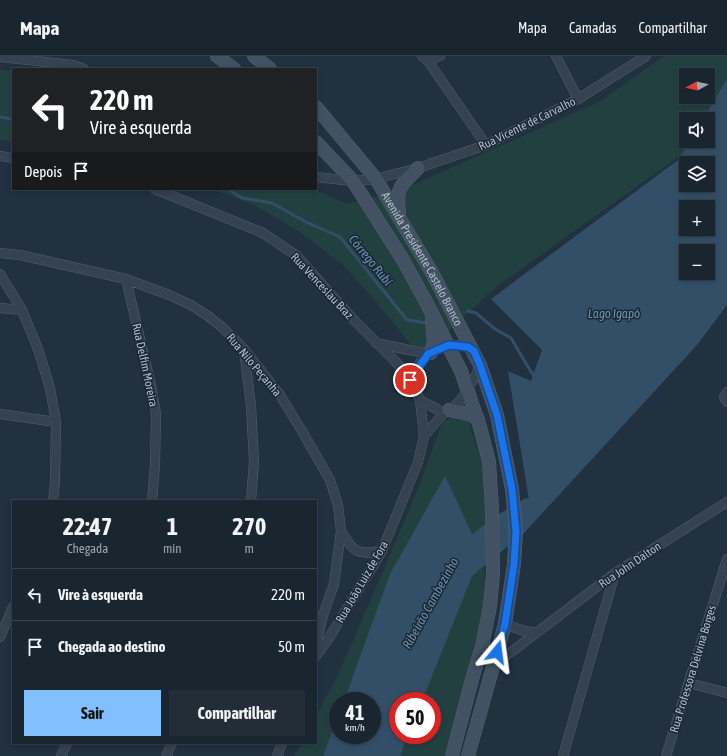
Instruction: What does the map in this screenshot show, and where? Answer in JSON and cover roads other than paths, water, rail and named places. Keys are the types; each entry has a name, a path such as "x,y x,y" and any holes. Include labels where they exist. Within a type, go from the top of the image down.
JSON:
{"main road":[{"path":"217,56 233,68"},
{"path":"254,56 269,68"},
{"name":"Avenida Presidente Castelo Branco","path":"317,108 376,179 440,286 474,351 497,415 512,489 516,532 514,564 505,624 468,756"},
{"name":"Avenida Presidente Castelo Branco","path":"317,144 353,181 403,260 426,302 461,371 478,419 489,462 492,509 493,574 490,606 482,647 452,756"},
{"path":"399,218 397,199 399,189 418,168"},
{"path":"426,302 434,328 434,341 429,354"},
{"path":"446,411 468,414 478,419"}],"street":[{"path":"440,56 425,59 486,145"},
{"path":"556,56 578,99"},
{"name":"Rua Vicente de Carvalho","path":"317,177 353,181 376,179 418,168 486,145 578,99 646,56"},
{"path":"0,57 73,65 81,68"},
{"path":"0,156 12,158"},
{"name":"Rua Venceslau Braz","path":"156,190 263,233 296,256 375,343 396,362 410,380"},
{"name":"Rua Nilo Peçanha","path":"0,253 20,255 126,279 191,305 223,328 244,349 280,396 318,458 330,480 338,505 341,531 334,584 317,641"},
{"path":"0,274 22,310 38,349 50,388 56,422 55,483 53,500"},
{"name":"Rua Delfim Moreira","path":"126,279 152,390 156,414 155,465 152,500"},
{"path":"0,308 22,310"},
{"path":"375,343 429,354"},
{"path":"474,351 468,347 449,345 429,354 410,380 420,400 446,411 462,398 476,375 480,365"},
{"path":"244,349 251,406 254,453 251,500"},
{"path":"727,392 724,397 727,402"},
{"name":"Rua João Luiz de Fora","path":"317,655 329,638 382,552 418,462 424,436 420,400"},
{"name":"Rua João Luiz de Fora","path":"424,436 446,411"},
{"path":"0,414 56,422"},
{"name":"Rua John Dalton","path":"493,666 615,573 727,502"},
{"path":"341,531 350,545 358,551 366,554 382,552"},
{"name":"Rua Professora Delvina Borges","path":"666,756 727,559"},
{"path":"563,756 615,573"},
{"path":"0,637 12,609"},
{"path":"505,624 521,630 536,633"},
{"path":"689,683 727,692"},
{"path":"61,756 67,744"},
{"path":"166,756 172,744"},
{"path":"277,756 282,744"}],"water":[{"name":"Lago Igapó","path":"727,79 727,305 697,345 524,533 472,576 426,692 389,692 389,744 405,744 400,756 323,756 329,740 329,744 381,744 381,692 347,692 390,574 445,476 478,547 529,500 508,371 531,381 542,350 491,299 679,158 679,192 715,192 715,156 681,156 686,148 715,148 715,112 707,112 712,104 715,104 715,99"}],"waterway":[{"name":"Córrego Rubi","path":"0,117 12,119"},
{"name":"Córrego Rubi","path":"230,190 242,198 272,203 306,222 340,237 407,320 427,323"},
{"name":"Córrego Rubi","path":"468,311 476,313 495,329 511,338 536,378"},
{"name":"Ribeirão Cambezinho","path":"456,556 460,549 478,541 500,524 528,507"}]}
